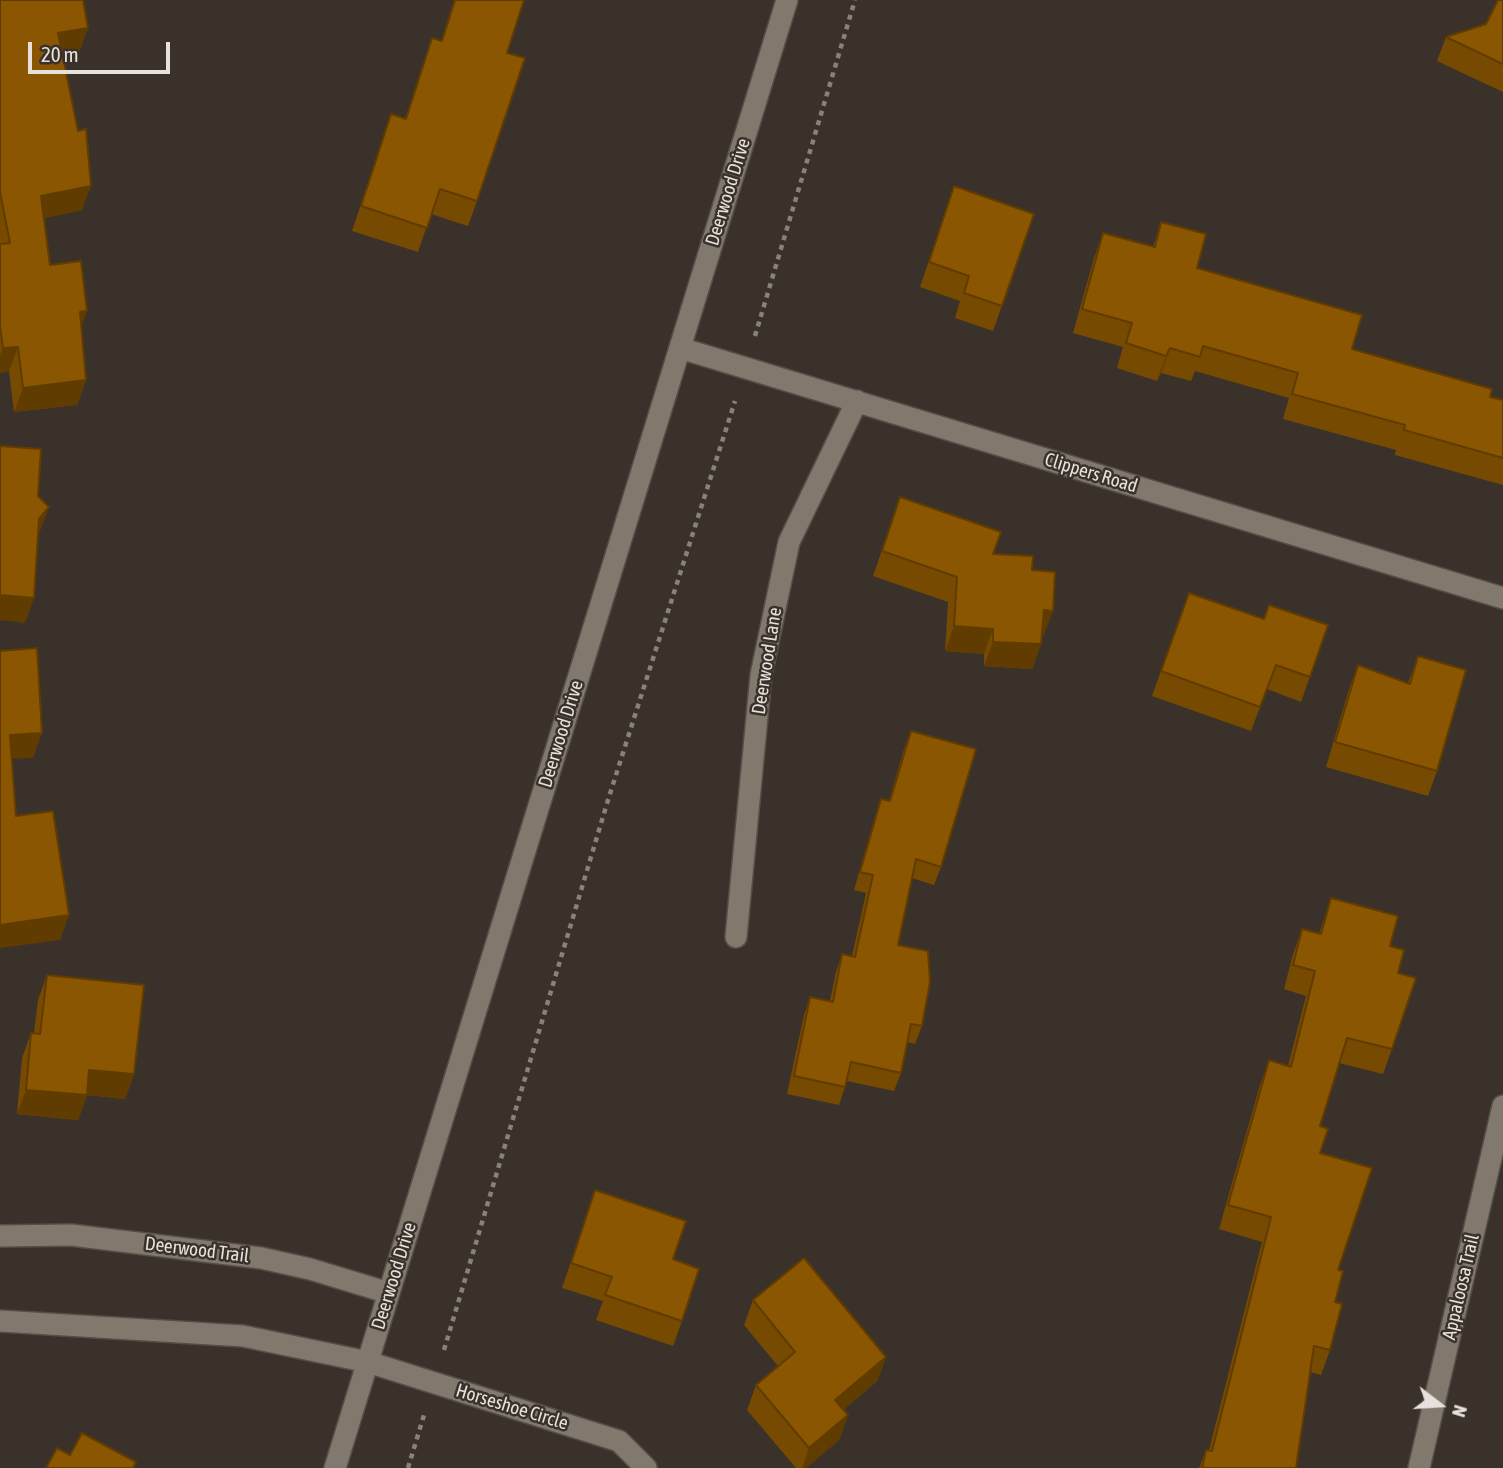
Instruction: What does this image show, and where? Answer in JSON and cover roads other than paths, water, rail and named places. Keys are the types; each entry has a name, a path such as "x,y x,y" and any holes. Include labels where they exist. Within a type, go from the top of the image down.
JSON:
{"street":[{"name":"Deerwood Drive","path":"335,1468 787,0"},
{"name":"Clippers Road","path":"680,348 1503,598"},
{"name":"Deerwood Lane","path":"736,937 761,675 789,542 857,401"},
{"name":"Appaloosa Trail","path":"1419,1468 1503,1106"},
{"name":"Deerwood Trail","path":"0,1236 71,1235 261,1258 310,1269 389,1293"},
{"path":"0,1321 243,1336 368,1362"},
{"name":"Horseshoe Circle","path":"368,1362 619,1441 646,1468"}]}
